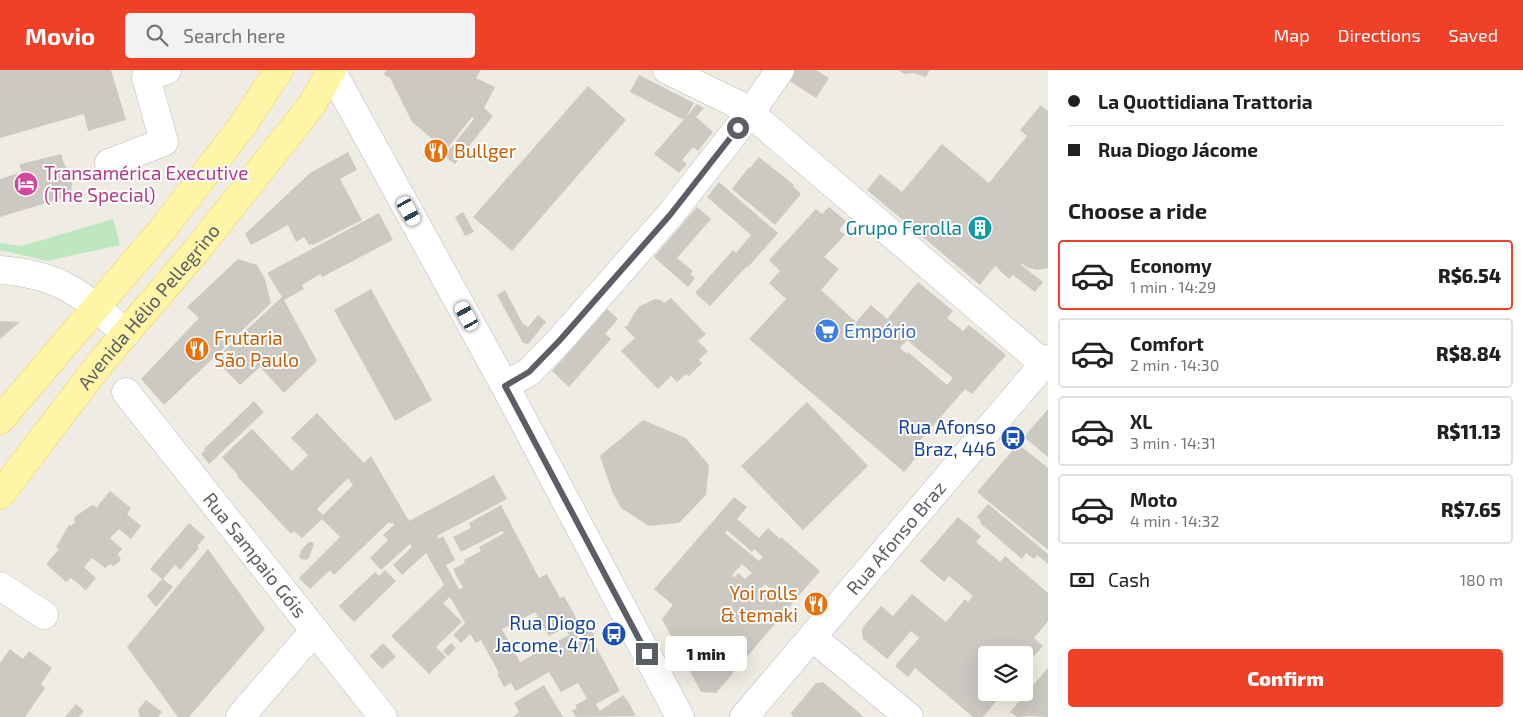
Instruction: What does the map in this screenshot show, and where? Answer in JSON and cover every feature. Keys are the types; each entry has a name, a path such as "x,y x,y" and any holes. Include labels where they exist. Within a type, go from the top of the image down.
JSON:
{"main road":[{"path":"0,420 162,230 242,126 280,70"},
{"name":"Avenida Hélio Pellegrino","path":"0,495 101,362 196,251 311,106 332,70"}],"street":[{"path":"109,163 164,142 146,77 167,70"},
{"path":"332,70 505,386 680,717"},
{"path":"667,70 735,103 750,113 1046,362"},
{"path":"505,386 529,372 560,340 670,215 750,113 780,70"},
{"path":"0,270 57,281 96,306 126,334"},
{"name":"Rua Afonso Braz","path":"744,717 1046,362"},
{"name":"Rua Sampaio Góis","path":"126,392 383,717"},
{"path":"0,586 44,615"},
{"path":"240,717 315,630"},
{"path":"812,637 909,717"}],"green space":[{"path":"113,219 120,245 47,261 0,250 0,243 22,246"}],"building":[{"path":"0,70 111,70 126,120 88,131 84,114 0,138"},
{"path":"386,70 481,70 476,78 495,87 484,108 493,116 455,164 444,156 474,119 472,117 435,164 423,156 435,141 412,122 390,78 384,75"},
{"path":"791,70 816,70 829,78 816,98 785,78"},
{"path":"898,70 930,70 926,77 914,73 904,74"},
{"path":"639,75 694,103 684,120 630,92"},
{"path":"588,86 626,120 512,251 473,217"},
{"path":"697,104 704,108 696,117 713,132 698,151 693,147 682,160 687,164 679,173 654,154"},
{"path":"1041,105 1048,111 1048,268 1037,270 1021,265 1043,282 1035,292 1013,275 1009,279 995,266 980,285 867,190 880,174 902,192 942,144 989,183 1027,136 1020,130"},
{"path":"348,152 357,170 340,179 362,220 313,245 309,245 304,237 296,242 288,225 251,245 245,234 310,173"},
{"path":"61,154 64,164 70,172 73,195 0,217 0,179 22,172 19,165 21,164"},
{"path":"759,157 794,185 801,194 775,225 732,189"},
{"path":"719,182 778,233 710,306 695,293 733,250 736,253 751,235 707,197"},
{"path":"697,207 711,219 677,258 693,271 690,274 695,278 688,287 654,257"},
{"path":"829,207 846,221 839,230 845,235 824,257 839,269 821,290 856,322 871,305 887,319 918,282 953,311 947,318 963,331 969,325 1006,355 972,394 965,389 912,450 918,455 904,472 749,339 786,299 769,283 780,271 769,260 816,209 822,214","holes":["907,340 953,378 947,385 908,352 907,354 900,348"]},
{"path":"463,212 474,232 465,236 455,217"},
{"path":"379,213 393,240 322,277 320,274 302,285 304,289 284,300 317,361 284,393 260,367 240,385 215,359 282,297 267,273"},
{"name":"Frutaria São Paulo","path":"238,259 257,265 265,279 271,303 164,405 141,379 199,318 187,307"},
{"path":"371,289 432,400 395,421 334,310"},
{"path":"505,290 523,324 528,327 538,315 546,322 528,344 523,343 497,295"},
{"path":"671,298 706,334 698,341 708,351 699,360 702,363 689,376 686,374 677,382 671,376 658,389 621,351 635,338 624,327 627,326 640,306 655,299 661,300 664,303"},
{"path":"607,309 618,319 605,334 611,339 569,387 552,371"},
{"path":"0,321 20,322 0,339"},
{"path":"254,401 264,412 209,464 201,454 204,449"},
{"path":"807,402 868,466 803,530 741,466"},
{"path":"1048,409 1048,457 1024,437"},
{"path":"317,413 364,463 371,456 409,521 494,475 507,499 437,536 439,539 443,536 455,560 446,565 459,589 463,588 453,569 465,563 464,560 481,551 479,547 504,533 502,531 461,552 453,537 471,528 469,523 501,505 539,578 547,574 560,598 564,596 578,621 575,622 579,629 588,624 595,637 592,639 620,691 596,704 600,711 623,695 636,716 576,717 572,711 577,708 575,705 587,699 578,683 561,692 549,672 516,691 511,683 504,687 497,674 499,673 481,640 476,643 470,634 461,643 453,635 465,623 450,597 443,603 462,622 436,647 446,657 429,674 391,636 444,585 426,553 402,575 393,565 412,547 410,544 381,570 370,558 388,540 383,535 394,525 392,522 391,524 389,522 334,575 330,570 310,589 299,578 340,537 322,519 302,538 294,531 291,534 237,476 222,457 252,429 292,471 308,455 291,438","holes":["348,478 353,485 323,515 317,509","535,612 549,636 565,628 569,635 520,662 502,629"]},
{"path":"643,420 686,438 709,465 706,495 679,523 649,526 621,508 612,491 600,456"},
{"path":"1018,444 1048,468 1048,550 977,492"},
{"path":"110,491 131,508 127,514 141,526 131,539 119,529 110,538 122,549 118,554 121,560 115,565 110,564 105,568 92,558 84,567 96,578 86,590 71,578 66,582 47,563 59,549 56,547 69,525 71,526 75,522 76,516 94,505 96,508"},
{"path":"734,497 747,507 737,519 759,538 768,528 820,571 716,693 701,692 662,619 673,605 654,589","holes":["727,530 752,552 754,549 763,557 759,561 725,533","742,564 752,573 745,579 738,573 734,578 732,575","765,584 772,590 767,595 760,589"]},
{"path":"988,504 1048,554 1048,564 1037,555 1034,559 1026,553 1022,559 980,523 981,521 977,517"},
{"path":"958,517 981,536 976,542 1000,562 1005,556 1048,593 1048,621 1034,638 1043,646 1033,657 1033,646 978,646 978,701 996,701 983,717 973,717 915,668 908,677 895,666 919,638 911,631 887,659 863,639 863,627 881,606 893,616 912,594 946,622 965,599 968,602 973,596 949,576 944,582 920,561"},
{"path":"189,523 205,537 197,546 199,548 180,570 175,565 163,579 173,587 156,607 147,596 162,579 150,569"},
{"path":"309,542 314,544 309,558 307,560 301,559 299,557 301,550"},
{"path":"208,549 265,629 189,717 178,717 127,647"},
{"path":"385,570 396,581 354,622 339,606 375,572 379,576"},
{"path":"383,643 396,657 382,669 370,656"},
{"path":"451,643 456,648 448,656 443,651"},
{"path":"10,649 23,659 29,651 52,668 41,684 45,688 25,717 0,717 0,663"},
{"path":"1048,668 1048,717 1017,717 1010,712 1020,701 1033,701 1033,685"},
{"path":"823,682 864,717 793,717 791,713 816,683"},
{"path":"544,685 563,717 513,717 519,712 514,703"},
{"path":"146,700 162,712 158,717 140,717 138,710"},
{"path":"76,704 84,711 79,717 65,717"}],"place":[{"name":"Bullger","path":"436,151"},
{"name":"Transamérica Executive (The Special)","path":"26,184"},
{"name":"Grupo Ferolla","path":"980,228"},
{"name":"Empório","path":"827,331"},
{"name":"Frutaria São Paulo","path":"197,349"},
{"name":"Rua Afonso Braz, 446","path":"1013,438"},
{"name":"Yoi rolls & temaki","path":"816,604"},
{"name":"Rua Diogo Jacome, 471","path":"614,634"}],"route":[{"path":"647,654 505,386 529,372 560,340 670,215 738,128"}]}
